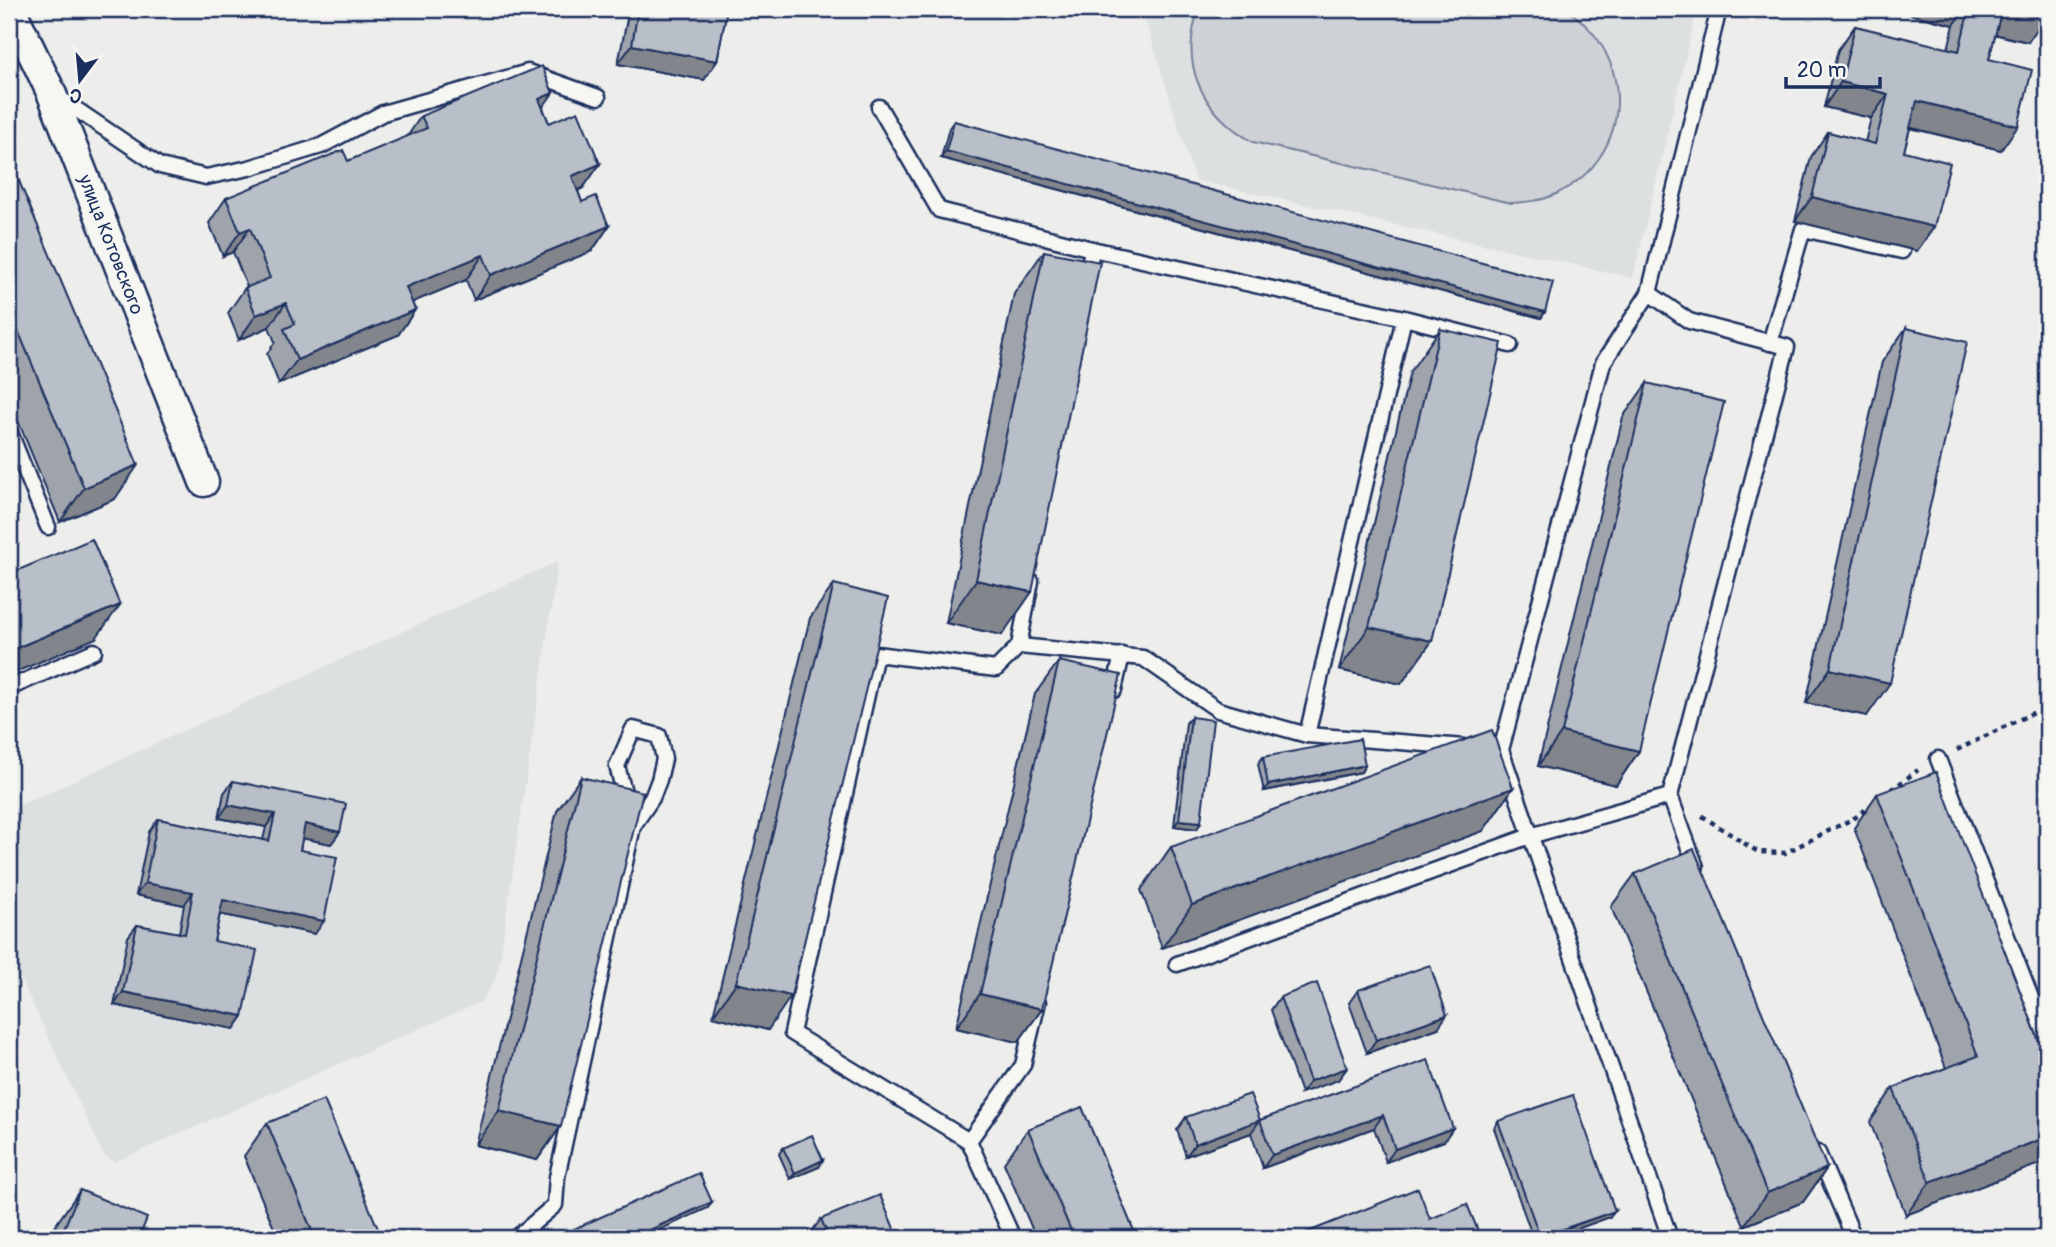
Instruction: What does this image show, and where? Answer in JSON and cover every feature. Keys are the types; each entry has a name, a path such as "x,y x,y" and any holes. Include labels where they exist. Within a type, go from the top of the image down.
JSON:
{"street":[{"name":"улица Котовского","path":"11,9 51,92 204,482"}],"lane":[{"path":"1670,1238 1530,836 1487,749 1603,363 1648,293 1719,9"},
{"path":"51,92 160,166 206,177 249,168 321,146 383,113 528,72 598,97"},
{"path":"879,107 939,210 1092,249 1404,318 1510,345"},
{"path":"1770,343 1802,229 1902,251"},
{"path":"1085,290 1092,249"},
{"path":"1648,293 1689,321 1787,347 1670,796 1704,886"},
{"path":"1307,734 1404,318"},
{"path":"9,430 48,527"},
{"path":"1013,1238 969,1141 792,1033 876,654 996,669 1019,646 1034,564"},
{"path":"1019,646 1143,657 1219,710 1307,734 1487,749"},
{"path":"9,688 94,651"},
{"path":"1109,708 1122,655"},
{"path":"516,1238 555,1205 557,1177 633,826 652,798 664,758 659,736 633,729 617,766 633,826"},
{"path":"1938,759 2047,1040"},
{"path":"1177,964 1530,836 1670,796"},
{"path":"969,1141 1023,1065 1042,986"},
{"path":"1812,1138 1854,1238"}],"path":[{"path":"1888,792 1920,768 2047,706"},
{"path":"1670,796 1758,852 1785,853 1856,817 1877,801"}],"shaded area":[{"path":"1142,9 1697,9 1633,278 1195,180"},
{"path":"1199,9 1565,9 1588,28 1605,51 1614,77 1617,104 1613,130 1601,155 1583,176 1552,196 1511,203 1253,142 1221,117 1199,86 1192,50 1193,30"},
{"path":"558,561 500,959 495,980 481,1002 115,1162 104,1156 9,954 9,810"}],"building":[{"path":"638,9 727,9 717,61 632,45"},
{"path":"1969,9 2002,9 1989,59 2032,70 2018,126 1917,101 1904,151 1950,163 1934,227 1812,197 1828,132 1875,144 1888,94 1841,82 1855,26 1959,51"},
{"path":"2007,9 2047,9 2045,18"},
{"path":"542,66 553,93 539,99 549,123 578,111 600,164 572,176 582,202 596,196 609,226 491,275 483,255 406,287 415,310 297,360 284,329 295,324 286,303 256,315 245,288 270,278 250,228 240,232 226,198 343,150 348,161 427,128 421,116"},
{"path":"954,121 1553,282 1545,312 946,151"},
{"path":"9,157 138,465 84,488 9,309"},
{"path":"1044,251 1100,262 1032,592 976,580"},
{"path":"1906,328 1967,342 1890,683 1830,669"},
{"path":"1440,329 1502,343 1432,641 1369,627"},
{"path":"1647,383 1724,402 1639,751 1562,732"},
{"path":"92,539 120,605 9,651 9,574"},
{"path":"834,584 888,598 791,996 736,983"},
{"path":"1059,661 1121,675 1042,1009 980,994"},
{"path":"1191,717 1213,720 1201,822 1179,820"},
{"path":"1492,730 1513,788 1192,905 1171,847"},
{"path":"1360,739 1365,765 1268,785 1263,757"},
{"path":"1936,772 2047,1062 2047,1137 1930,1182 1893,1088 1978,1056 1877,794"},
{"path":"581,777 643,792 561,1126 499,1111"},
{"path":"233,781 346,804 340,832 305,824 300,850 337,857 324,921 223,900 214,941 257,950 243,1016 123,992 137,925 185,934 193,892 145,883 158,819 269,841 275,814 228,805"},
{"path":"1694,849 1827,1168 1767,1193 1635,874"},
{"path":"1430,965 1447,1015 1376,1040 1358,990"},
{"path":"1317,983 1347,1068 1310,1081 1280,997"},
{"path":"1428,1060 1453,1128 1395,1149 1383,1115 1272,1155 1260,1120"},
{"path":"1250,1094 1260,1120 1195,1144 1186,1117"},
{"path":"1573,1095 1615,1211 1540,1237 1498,1121"},
{"path":"324,1100 382,1238 315,1238 267,1123"},
{"path":"1082,1107 1137,1238 1074,1238 1028,1129"},
{"path":"812,1135 823,1160 795,1173 783,1148"},
{"path":"699,1173 712,1202 632,1238 554,1238"},
{"path":"1418,1188 1430,1219 1467,1204 1481,1238 1293,1238"},
{"path":"80,1190 147,1218 139,1238 60,1238"},
{"path":"880,1195 898,1238 829,1238 821,1219"}]}
